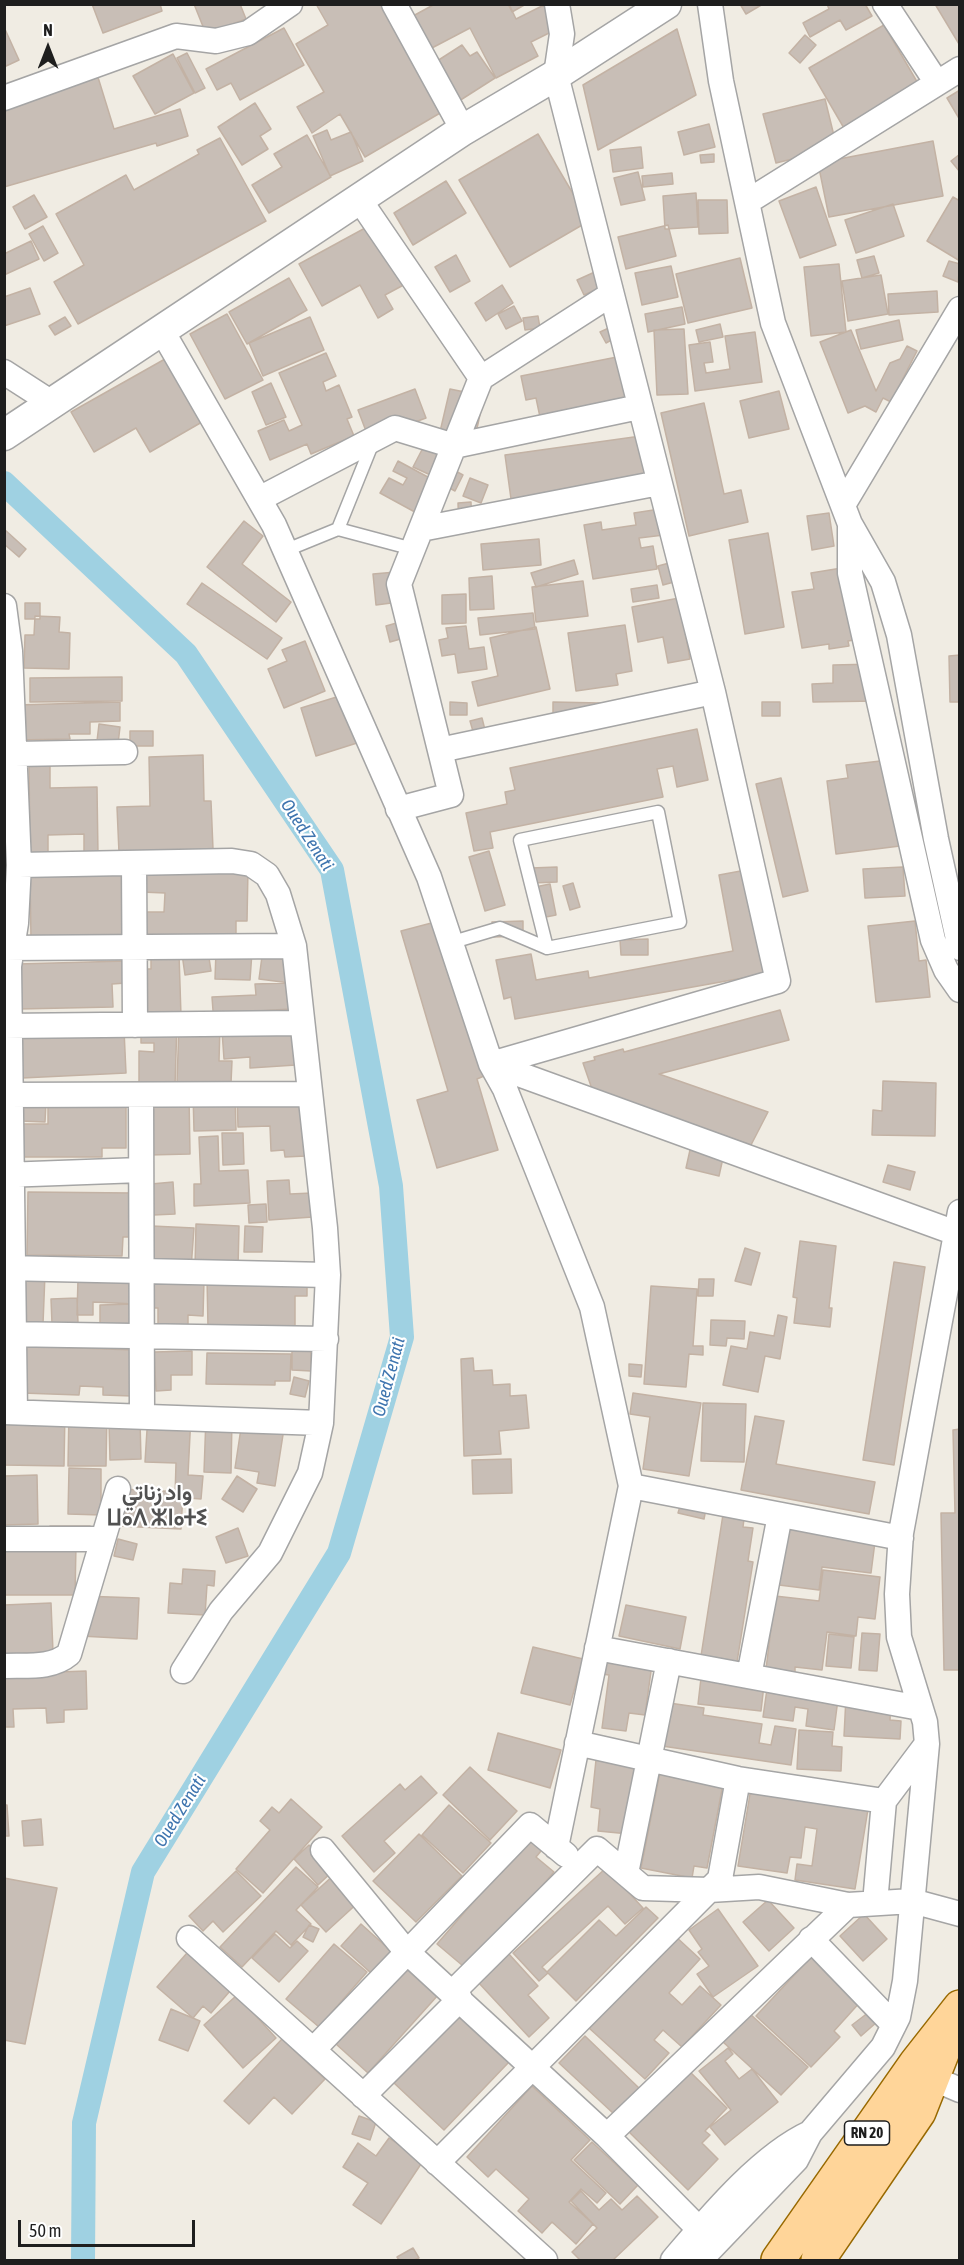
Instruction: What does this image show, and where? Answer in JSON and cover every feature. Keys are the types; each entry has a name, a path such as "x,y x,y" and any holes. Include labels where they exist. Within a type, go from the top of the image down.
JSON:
{"main road":[{"name":"RN 20","path":"818,2260 919,2112 946,2084 960,2009"},
{"name":"RN 20","path":"778,2260 916,2063 960,2009"}],"street":[{"path":"4,98 177,36 216,41 248,33 290,4"},
{"path":"394,4 464,130"},
{"path":"491,1064 778,981 713,692 610,295 556,75 562,34 557,4"},
{"path":"14,428 464,130 556,75 666,4"},
{"path":"710,4 721,81 773,324 846,514 882,582 899,635 936,839 960,948"},
{"path":"885,4 937,83"},
{"path":"747,202 960,69"},
{"path":"359,199 481,378"},
{"path":"398,809 451,795 399,584 481,378 610,295"},
{"path":"960,309 846,514 850,573 930,930 946,970 960,990"},
{"path":"161,329 259,499 429,877 453,942 491,1064 505,1089 592,1307 631,1486 556,1847"},
{"path":"4,372 52,404"},
{"path":"259,499 395,428 454,446 639,407"},
{"path":"417,539 659,483"},
{"path":"5,608 10,651 19,865 16,923 8,948 10,1412 321,1423"},
{"path":"440,750 713,692"},
{"path":"15,754 125,752"},
{"path":"19,865 232,861 251,864 267,875 278,894 294,946 325,1228 328,1275 321,1423 310,1473 270,1553 221,1611 183,1671"},
{"path":"134,863 135,1025"},
{"path":"8,948 294,946"},
{"path":"8,1026 301,1023"},
{"path":"491,1064 958,1222 901,1538 897,1594 899,1637 925,1722 927,1744 905,1981 898,2017 882,2047 810,2133 796,2160 700,2260"},
{"path":"8,1095 309,1094"},
{"path":"141,1095 142,1416"},
{"path":"8,1175 141,1170"},
{"path":"9,1268 328,1275"},
{"path":"9,1334 326,1339"},
{"path":"631,1486 901,1538"},
{"path":"4,1666 47,1665 59,1662 69,1654 118,1489"},
{"path":"748,1676 780,1515"},
{"path":"4,1539 104,1539"},
{"path":"597,1648 920,1708"},
{"path":"626,1873 669,1661"},
{"path":"578,1743 738,1779 884,1802"},
{"path":"874,1903 884,1802 927,1744"},
{"path":"437,2163 530,2066 720,1879 738,1779"},
{"path":"313,2050 530,1825 579,1867"},
{"path":"363,2096 597,1848 643,1888 709,1890 759,1887 848,1905 912,1901 960,1914"},
{"path":"323,1850 406,1951 607,2136 699,2229"},
{"path":"607,2136 848,1905"},
{"path":"189,1938 545,2260"},
{"path":"811,1939 894,2025"},
{"path":"673,2260 699,2229 789,2143 810,2133"}],"lane":[{"path":"338,529 375,438"},
{"path":"284,551 338,529 417,539"},
{"path":"453,942 500,928 547,948 680,922 658,812 520,840 547,948"}],"building":[{"path":"92,4 160,4 162,11 103,33"},
{"path":"194,4 240,4 246,19 206,34"},
{"path":"316,4 383,4 447,109 365,157 340,114 312,133 297,107 324,92 296,44 328,25"},
{"path":"435,4 509,4 516,19 544,5 557,29 531,42 538,56 496,78 470,28 430,49 413,16"},
{"path":"508,4 526,4 512,12"},
{"path":"740,4 763,4 746,14"},
{"path":"827,4 865,4 872,16 846,30 840,20 810,37 803,23 829,9"},
{"path":"935,4 960,4 960,44 959,44"},
{"path":"884,25 923,92 848,135 809,68"},
{"path":"4,27 19,60 4,67"},
{"path":"284,28 304,65 240,100 231,83 217,90 206,69"},
{"path":"677,29 696,95 598,150 583,85"},
{"path":"805,35 816,45 800,63 789,53"},
{"path":"462,45 470,56 477,52 495,78 459,101 434,63"},
{"path":"187,53 205,88 195,93 177,58"},
{"path":"173,54 194,93 155,114 133,76"},
{"path":"97,74 114,129 180,109 188,136 157,146 156,143 4,187 4,102"},
{"path":"960,90 960,120 947,98"},
{"path":"825,99 837,148 776,163 763,114"},
{"path":"255,103 271,129 260,136 268,149 242,165 218,127"},
{"path":"709,124 715,147 684,155 678,132"},
{"path":"327,130 331,140 351,132 363,161 330,176 313,136"},
{"path":"538,134 589,221 510,267 459,180"},
{"path":"307,135 331,177 269,213 252,185 282,167 274,154"},
{"path":"220,138 266,221 78,324 54,282 84,265 56,214 126,175 134,190 199,154 197,150"},
{"path":"933,141 943,196 829,217 818,163"},
{"path":"641,147 643,168 613,172 610,150"},
{"path":"714,154 714,162 701,163 700,155"},
{"path":"960,154 960,172 951,161"},
{"path":"638,172 645,200 621,205 614,178"},
{"path":"672,173 673,184 643,187 642,176"},
{"path":"446,181 466,213 413,245 394,213"},
{"path":"816,187 836,245 800,258 779,201"},
{"path":"696,193 698,227 665,229 663,196"},
{"path":"34,195 47,217 25,229 13,207"},
{"path":"953,197 960,201 960,261 927,241"},
{"path":"698,200 727,200 728,233 699,234"},
{"path":"893,204 904,236 856,253 845,220"},
{"path":"378,221 411,281 385,295 393,309 378,318 360,285 322,306 299,264"},
{"path":"668,225 676,256 626,269 618,237"},
{"path":"43,226 58,253 44,261 29,234"},
{"path":"31,241 39,259 4,275 4,254"},
{"path":"456,255 470,281 450,292 435,267"},
{"path":"874,256 879,273 862,278 857,260"},
{"path":"740,258 752,308 688,323 676,274"},
{"path":"949,261 960,264 958,282 943,276"},
{"path":"839,264 846,332 811,336 804,267"},
{"path":"671,266 678,297 642,305 635,273"},
{"path":"597,271 604,286 584,295 577,280"},
{"path":"881,275 888,314 848,321 842,281"},
{"path":"289,278 307,310 247,344 229,312"},
{"path":"502,285 513,303 486,321 475,303"},
{"path":"30,288 40,314 4,326 4,297"},
{"path":"937,291 938,312 889,315 888,294"},
{"path":"514,306 522,321 506,329 498,314"},
{"path":"682,307 685,324 648,332 645,314"},
{"path":"227,314 263,380 225,399 190,334"},
{"path":"538,316 540,328 525,330 523,318"},
{"path":"65,317 71,326 55,335 49,326"},
{"path":"310,317 324,350 263,376 249,343"},
{"path":"899,320 903,340 861,349 856,330"},
{"path":"720,324 723,337 699,342 696,330"},
{"path":"611,327 617,337 606,343 600,332"},
{"path":"684,329 688,394 657,395 654,330"},
{"path":"851,330 876,391 890,363 900,359 907,346 917,351 891,402 883,398 876,412 865,406 848,413 820,342"},
{"path":"755,332 762,382 695,391 689,345 710,342 713,362 704,363 706,373 730,369 725,336"},
{"path":"326,353 336,376 323,382 326,391 339,385 352,417 347,419 354,436 311,454 307,444 270,460 258,431 284,420 289,431 302,425 279,373"},
{"path":"627,355 636,398 540,417 536,398 526,400 521,376"},
{"path":"165,359 202,422 150,452 136,428 94,452 71,412"},
{"path":"271,383 286,417 266,425 252,392"},
{"path":"415,389 426,418 369,439 358,410"},
{"path":"450,389 484,396 476,433 439,436"},
{"path":"779,391 789,429 749,438 740,401"},
{"path":"704,403 724,494 741,490 748,522 689,536 661,413"},
{"path":"641,436 647,479 511,499 505,455"},
{"path":"426,442 450,453 437,478 413,467"},
{"path":"398,461 439,483 448,467 463,475 455,491 442,484 424,517 380,493 389,478 403,485 407,478 393,471"},
{"path":"470,478 488,485 481,503 463,496"},
{"path":"471,502 472,528 459,529 458,503"},
{"path":"660,509 664,535 639,538 641,548 653,546 657,569 593,579 584,525 601,522 602,530 636,525 634,513"},
{"path":"829,513 834,546 812,550 807,516"},
{"path":"244,521 263,536 242,564 291,602 276,622 207,567"},
{"path":"4,529 26,549 19,557 4,544"},
{"path":"768,533 784,627 745,634 729,540"},
{"path":"539,539 541,565 483,570 481,544"},
{"path":"574,560 578,574 536,587 531,573"},
{"path":"669,563 674,582 663,585 658,566"},
{"path":"854,566 866,638 848,641 849,646 829,649 829,644 802,648 792,592 814,589 811,573"},
{"path":"396,572 399,602 376,605 373,574"},
{"path":"492,576 494,609 470,610 469,578"},
{"path":"583,581 588,616 536,622 532,587"},
{"path":"202,583 282,638 267,659 187,604"},
{"path":"657,585 659,598 633,602 631,589"},
{"path":"466,594 466,623 442,624 442,595"},
{"path":"679,598 690,659 668,663 663,637 638,642 632,607"},
{"path":"25,603 40,603 40,619 25,619"},
{"path":"533,613 535,629 480,635 478,618"},
{"path":"35,616 60,617 59,632 70,633 69,669 24,668 25,635 34,635"},
{"path":"400,622 404,638 390,642 386,626"},
{"path":"625,625 632,671 616,674 618,685 576,691 568,633"},
{"path":"466,626 469,649 484,647 487,669 458,673 455,654 442,656 439,640 448,638 446,628"},
{"path":"536,627 550,689 478,706 472,682 498,676 490,638"},
{"path":"305,641 325,691 284,708 268,669 287,661 282,650"},
{"path":"960,655 960,702 950,702 949,656"},
{"path":"876,664 877,701 813,702 812,684 833,683 833,665"},
{"path":"122,677 122,701 30,702 30,678"},
{"path":"343,695 357,743 316,756 301,708"},
{"path":"120,702 120,721 90,722 90,734 69,734 70,739 17,740 17,705"},
{"path":"450,702 467,703 467,715 450,715"},
{"path":"553,702 601,703 601,726 553,725"},
{"path":"762,702 780,702 780,716 762,716"},
{"path":"482,718 488,742 477,745 470,721"},
{"path":"99,724 120,727 118,744 97,741"},
{"path":"697,729 708,780 677,787 673,766 657,769 663,797 490,832 493,848 474,851 466,813 507,804 505,792 515,790 510,768"},
{"path":"130,731 153,731 153,746 130,746"},
{"path":"203,755 204,801 211,801 213,849 119,853 117,807 150,806 149,757"},
{"path":"889,760 900,846 836,854 827,781 848,778 846,765"},
{"path":"50,763 50,788 97,787 98,855 84,855 84,834 48,835 48,856 30,856 29,764"},
{"path":"781,778 808,891 783,897 756,784"},
{"path":"489,851 505,905 485,911 469,857"},
{"path":"557,867 557,882 532,883 531,868"},
{"path":"903,867 905,896 865,898 863,869"},
{"path":"142,868 248,869 247,921 236,921 236,937 138,936 139,912 164,912 165,893 141,892"},
{"path":"746,870 765,974 515,1019 511,997 504,999 496,960 531,954 536,980 588,971 589,978 733,951 719,875"},
{"path":"123,872 124,938 31,940 30,874"},
{"path":"573,883 580,907 570,910 563,886"},
{"path":"550,884 556,915 536,919 530,888"},
{"path":"439,921 484,1076 477,1079 498,1150 437,1168 417,1100 448,1091 401,931"},
{"path":"523,921 523,936 493,937 492,922"},
{"path":"915,921 919,961 926,960 930,997 876,1002 868,926"},
{"path":"648,939 648,955 621,955 620,940"},
{"path":"263,949 294,953 290,983 259,979"},
{"path":"208,951 211,971 185,975 182,954"},
{"path":"216,951 252,952 250,980 215,979"},
{"path":"179,954 181,1016 141,1017 139,969 151,969 151,955"},
{"path":"126,961 126,983 112,984 113,1007 19,1009 18,964"},
{"path":"289,983 290,1009 258,1011 259,1022 214,1024 212,997 256,995 255,984"},
{"path":"780,1010 789,1040 659,1074 768,1112 751,1145 592,1089 583,1063 595,1060 594,1057 623,1049 624,1052"},
{"path":"141,1022 177,1022 175,1086 139,1086 139,1051 154,1052 154,1043 141,1043"},
{"path":"179,1025 220,1026 219,1061 232,1061 231,1083 177,1082"},
{"path":"294,1027 296,1065 250,1068 250,1057 224,1059 222,1031"},
{"path":"124,1030 126,1073 22,1078 20,1035"},
{"path":"883,1081 936,1083 935,1136 872,1135 873,1110 882,1111"},
{"path":"303,1088 306,1156 285,1157 284,1150 271,1151 270,1126 238,1127 237,1091"},
{"path":"193,1093 235,1093 236,1130 194,1131"},
{"path":"189,1096 190,1154 148,1155 146,1097"},
{"path":"48,1100 126,1101 126,1148 102,1148 102,1157 21,1157 21,1124 48,1124"},
{"path":"21,1102 46,1102 45,1122 21,1121"},
{"path":"222,1133 243,1133 244,1164 223,1165"},
{"path":"218,1136 219,1171 248,1170 250,1203 194,1206 194,1184 201,1184 199,1137"},
{"path":"690,1150 723,1158 719,1176 686,1168"},
{"path":"888,1165 915,1172 910,1190 883,1182"},
{"path":"289,1180 290,1194 312,1193 313,1217 269,1220 267,1181"},
{"path":"173,1182 175,1214 153,1215 151,1184"},
{"path":"28,1192 133,1193 135,1237 123,1237 122,1256 27,1255"},
{"path":"266,1204 267,1222 249,1223 248,1205"},
{"path":"196,1224 239,1226 238,1268 195,1267"},
{"path":"152,1226 194,1228 191,1269 150,1267"},
{"path":"245,1226 263,1227 262,1252 244,1252"},
{"path":"800,1241 836,1246 829,1308 832,1308 830,1327 794,1323 797,1298 793,1297"},
{"path":"745,1248 760,1253 751,1285 735,1281"},
{"path":"894,1262 925,1267 894,1465 863,1460"},
{"path":"25,1273 45,1274 43,1324 24,1323"},
{"path":"307,1277 307,1296 295,1296 295,1328 208,1328 207,1278"},
{"path":"78,1279 136,1281 135,1304 93,1302 93,1315 77,1315"},
{"path":"699,1279 714,1279 713,1296 698,1296"},
{"path":"153,1280 204,1281 203,1316 188,1315 188,1329 158,1328 158,1308 152,1308"},
{"path":"651,1286 697,1289 693,1346 703,1346 703,1355 689,1354 686,1387 644,1384"},
{"path":"77,1298 78,1323 52,1324 51,1299"},
{"path":"133,1304 134,1325 100,1326 100,1305"},
{"path":"778,1315 787,1317 780,1359 765,1356 758,1392 723,1385 731,1346 747,1349 750,1332 774,1336"},
{"path":"711,1320 745,1321 744,1339 727,1338 726,1346 710,1345"},
{"path":"292,1344 311,1344 311,1371 292,1370"},
{"path":"23,1346 134,1350 132,1396 103,1395 103,1387 80,1386 79,1395 22,1393"},
{"path":"192,1351 192,1375 171,1375 171,1390 156,1391 154,1352"},
{"path":"207,1353 291,1354 290,1381 275,1381 275,1385 206,1384"},
{"path":"473,1358 474,1371 492,1370 493,1385 510,1384 510,1396 526,1395 529,1428 499,1431 501,1454 464,1456 461,1359"},
{"path":"629,1364 642,1365 641,1377 629,1376"},
{"path":"294,1377 309,1381 305,1397 290,1394"},
{"path":"633,1393 701,1403 689,1476 643,1469 650,1417 630,1414"},
{"path":"703,1403 746,1404 744,1462 701,1461"},
{"path":"4,1410 65,1411 64,1466 4,1465"},
{"path":"69,1410 107,1410 106,1466 68,1466"},
{"path":"148,1414 191,1415 188,1475 203,1476 201,1499 175,1497 176,1463 145,1462"},
{"path":"243,1415 285,1422 275,1486 257,1483 259,1472 235,1468"},
{"path":"755,1416 784,1421 776,1464 875,1482 869,1514 741,1490"},
{"path":"206,1417 232,1418 231,1473 204,1472"},
{"path":"140,1421 141,1459 110,1460 109,1422"},
{"path":"960,1429 960,1670 944,1670 941,1513 955,1513 953,1430"},
{"path":"511,1459 512,1493 473,1494 472,1460"},
{"path":"69,1468 101,1469 101,1515 68,1514"},
{"path":"37,1475 38,1524 4,1525 4,1476"},
{"path":"237,1476 257,1489 243,1512 222,1499"},
{"path":"120,1489 183,1492 181,1529 118,1526"},
{"path":"681,1503 706,1509 704,1519 678,1513"},
{"path":"724,1508 745,1511 743,1527 753,1528 748,1561 753,1562 737,1662 701,1656"},
{"path":"787,1523 876,1534 871,1573 822,1567 819,1590 779,1585"},
{"path":"50,1526 90,1526 90,1545 76,1545 75,1595 4,1595 4,1543 50,1543"},
{"path":"238,1528 248,1556 226,1563 216,1537"},
{"path":"118,1539 137,1544 133,1560 114,1556"},
{"path":"183,1569 215,1571 214,1586 207,1585 205,1615 168,1613 170,1583 182,1584"},
{"path":"823,1570 880,1577 875,1619 858,1617 856,1636 827,1632 822,1670 795,1667 795,1672 766,1669 775,1596 819,1601"},
{"path":"82,1596 139,1598 137,1639 80,1636"},
{"path":"51,1603 53,1652 4,1654 4,1605"},
{"path":"626,1605 686,1617 680,1649 619,1636"},
{"path":"862,1633 880,1634 877,1671 859,1670"},
{"path":"829,1634 854,1637 851,1668 826,1666"},
{"path":"533,1647 583,1659 570,1705 521,1693"},
{"path":"604,1658 652,1664 645,1715 629,1713 626,1731 602,1728 609,1675 602,1674"},
{"path":"86,1671 87,1709 64,1710 64,1722 47,1723 46,1708 13,1709 14,1727 4,1727 4,1674"},
{"path":"701,1678 764,1685 761,1711 698,1704"},
{"path":"767,1689 838,1699 834,1730 806,1726 808,1709 795,1707 793,1721 763,1717"},
{"path":"846,1697 891,1699 890,1720 901,1721 900,1739 844,1736"},
{"path":"669,1703 704,1708 703,1715 762,1724 759,1743 771,1745 775,1726 796,1729 791,1765 662,1746"},
{"path":"799,1730 833,1732 832,1746 842,1747 841,1771 797,1769"},
{"path":"498,1733 561,1750 550,1788 488,1770"},
{"path":"596,1760 636,1764 629,1834 598,1831 600,1809 591,1807"},
{"path":"470,1767 517,1811 490,1840 443,1795"},
{"path":"661,1767 725,1774 707,1868 694,1866 692,1878 641,1868"},
{"path":"421,1776 437,1793 384,1841 395,1853 374,1872 342,1836 400,1784 405,1790"},
{"path":"751,1788 869,1803 855,1889 795,1880 797,1864 812,1866 817,1829 805,1827 801,1858 790,1857 787,1873 738,1866"},
{"path":"291,1799 322,1827 263,1893 236,1869 270,1830 260,1821 272,1807 279,1813"},
{"path":"4,1805 7,1805 9,1836 4,1836"},
{"path":"449,1805 491,1843 463,1873 422,1835"},
{"path":"41,1819 43,1845 24,1846 22,1821"},
{"path":"533,1833 546,1845 536,1857 554,1872 469,1971 437,1944"},
{"path":"419,1834 462,1876 416,1922 373,1881"},
{"path":"309,1845 334,1870 318,1885 294,1859"},
{"path":"296,1867 318,1887 296,1910 311,1924 291,1945 276,1931 242,1967 220,1947"},
{"path":"606,1868 643,1908 625,1924 608,1906 542,1967 548,1973 539,1981 513,1953"},
{"path":"236,1871 261,1896 223,1932 213,1921 203,1931 189,1916"},
{"path":"336,1873 361,1900 326,1932 301,1905"},
{"path":"4,1878 57,1888 25,2044 4,2040"},
{"path":"768,1900 794,1928 769,1951 743,1922"},
{"path":"646,1907 658,1918 576,2001 547,1972 599,1920 616,1936"},
{"path":"718,1909 758,1966 713,1997 697,1974 709,1966 698,1952 702,1949 689,1930"},
{"path":"864,1914 887,1939 863,1961 840,1936"},
{"path":"361,1924 391,1951 371,1973 341,1946"},
{"path":"309,1925 319,1929 313,1942 303,1937"},
{"path":"275,1934 290,1948 297,1941 308,1951 279,1982 252,1958"},
{"path":"674,1935 700,1959 669,1993 682,2005 700,1986 721,2005 682,2047 663,2030 654,2040 669,2053 645,2079 589,2028"},
{"path":"334,1944 367,1972 319,2027 286,1999"},
{"path":"187,1953 230,1991 211,2013 203,2006 193,2018 157,1987"},
{"path":"508,1953 538,1986 528,1995 549,2018 529,2037 477,1981"},
{"path":"813,1955 862,2000 834,2031 840,2037 811,2067 756,2016"},
{"path":"408,1966 439,1994 368,2073 336,2044"},
{"path":"237,1995 276,2038 243,2068 204,2025"},
{"path":"171,2009 200,2021 188,2051 159,2040"},
{"path":"869,2012 877,2022 861,2036 852,2025"},
{"path":"749,2013 808,2067 781,2095 723,2042"},
{"path":"459,2016 509,2062 444,2130 394,2083"},
{"path":"585,2036 639,2088 614,2114 559,2063"},
{"path":"282,2039 325,2079 292,2114 274,2097 249,2124 224,2101"},
{"path":"728,2048 733,2054 725,2061 739,2079 752,2069 778,2102 725,2145 710,2127 731,2110 699,2071"},
{"path":"687,2069 727,2108 705,2131 710,2135 702,2143 718,2159 688,2190 627,2130"},
{"path":"532,2086 590,2140 571,2160 606,2193 597,2203 581,2189 569,2202 593,2224 576,2244 552,2222 542,2233 518,2211 529,2199 496,2169 488,2177 467,2157"},
{"path":"359,2116 376,2122 370,2140 352,2134"},
{"path":"389,2138 423,2161 381,2224 353,2205 368,2183 343,2167 358,2143 376,2156"},
{"path":"592,2142 638,2185 620,2204 574,2160"},
{"path":"581,2191 599,2210 611,2199 622,2210 637,2196 658,2217 613,2260 580,2260 572,2252 597,2228 571,2201"},
{"path":"413,2248 419,2258 399,2260 397,2257"}],"waterway":[{"name":"Oued Zenati","path":"4,483 186,654 332,870 391,1186 402,1337 339,1553 143,1872 84,2123 83,2260"}],"district":[{"name":"واد زناتي ⵡⴰⴷ ⵣⵏⴰⵜⵉ","path":"157,1506"}]}
